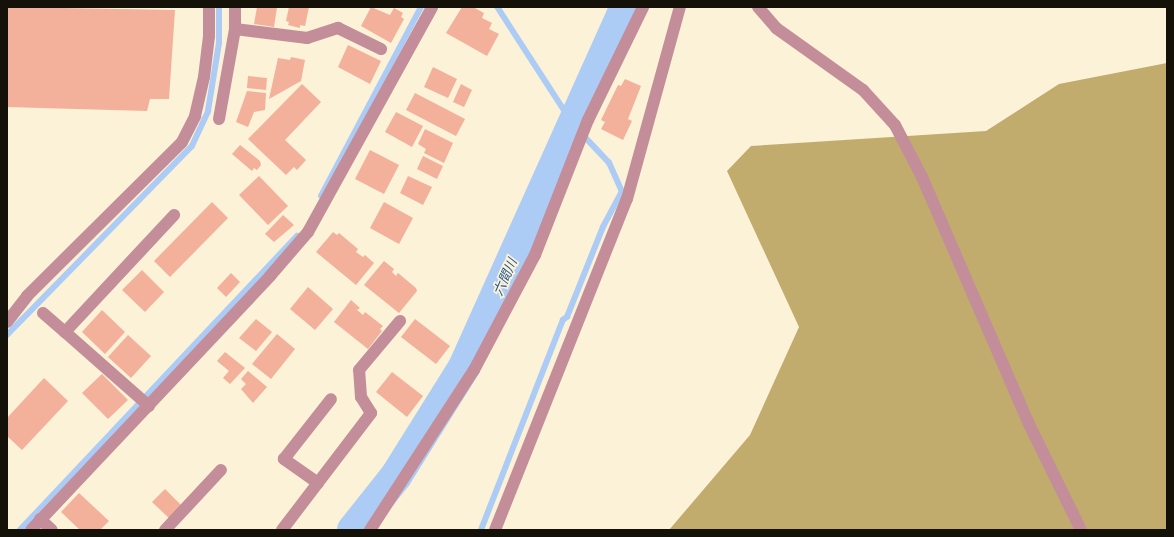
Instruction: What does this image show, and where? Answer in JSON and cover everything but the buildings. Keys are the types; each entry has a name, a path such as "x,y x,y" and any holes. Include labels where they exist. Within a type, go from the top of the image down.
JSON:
{"street":[{"path":"7,322 27,296 182,142 195,116 204,77 209,36 209,7"},
{"path":"220,119 235,29 235,7"},
{"path":"31,530 144,402 308,232 432,7"},
{"path":"370,530 474,370 535,255 588,120 643,7"},
{"path":"495,530 627,199 680,7"},
{"path":"758,7 776,28 863,90 895,125 922,177 1028,422 1081,530"},
{"path":"235,29 307,38 338,28 381,49"},
{"path":"65,332 174,215"},
{"path":"43,313 144,402"},
{"path":"282,530 371,412 361,397 359,370 400,320"},
{"path":"318,483 284,459 331,399"},
{"path":"165,530 221,470"},
{"path":"40,519 52,530"}],"shaded area":[{"path":"1167,63 1167,530 669,530 750,435 799,327 727,171 751,146 986,131 1059,84"}],"waterway":[{"path":"7,335 192,146 208,111 219,43 219,7"},
{"path":"321,196 421,7"},
{"path":"481,530 563,320 567,317 603,227 622,192 609,163 574,126 497,7"},
{"name":"六間川","path":"353,530 396,476 464,367 626,7"},
{"path":"20,530 297,236"}]}
